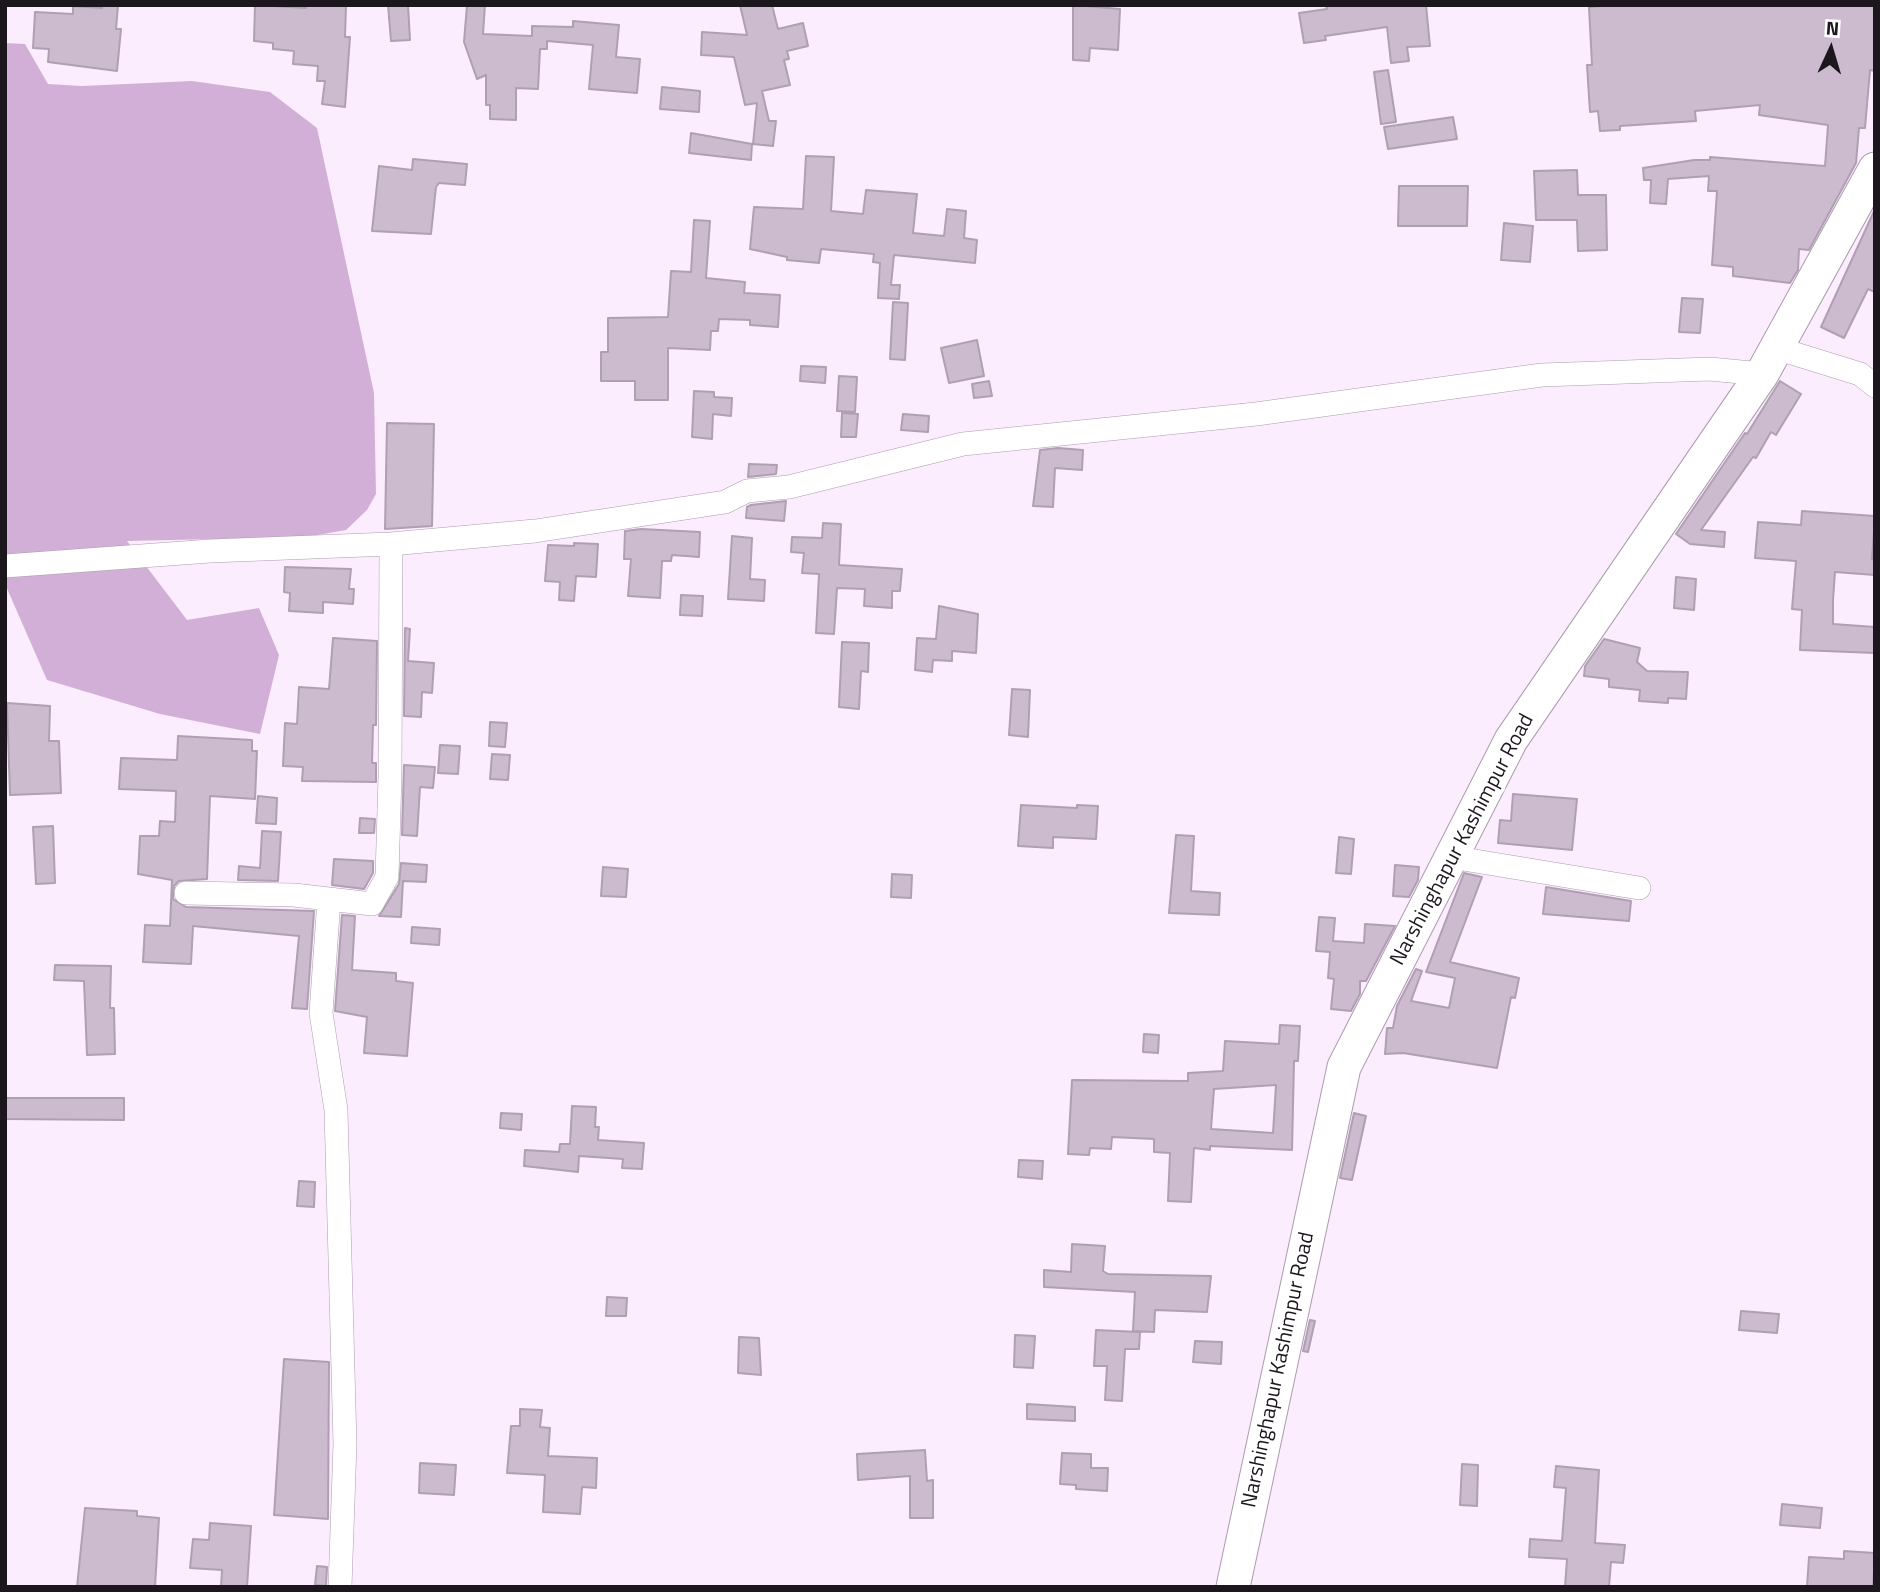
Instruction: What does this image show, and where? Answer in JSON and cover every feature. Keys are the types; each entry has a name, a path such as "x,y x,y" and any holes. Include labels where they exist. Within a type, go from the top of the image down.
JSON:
{"street":[{"name":"Narshinghapur Kashimpur Road","path":"1233,1587 1344,1067 1511,740 1769,361 1866,209 1875,169"},
{"path":"5,566 209,551 391,544 536,531 725,502 747,491 789,487 964,444 1256,414 1542,375 1710,369 1769,361 1860,374 1875,386"},
{"path":"186,892 294,895 372,904 387,877 391,544"},
{"path":"1451,857 1639,888"},
{"path":"329,899 321,1013 337,1110 345,1444 340,1587"}],"shaded area":[{"path":"5,43 25,44 48,84 82,86 192,81 270,92 317,128 374,393 376,494 367,510 346,530 306,537 127,541 187,620 259,608 279,655 260,734 160,714 47,680 5,584"}],"building":[{"path":"102,5 118,5 116,29 121,29 117,71 48,62 49,49 33,48 35,12 73,14 73,6 102,8"},
{"path":"255,5 306,8 306,5 346,5 345,37 350,37 345,107 322,104 325,81 317,81 318,66 293,64 294,51 273,49 273,43 254,41"},
{"path":"388,5 408,5 410,40 391,41"},
{"path":"467,5 485,5 483,34 532,36 532,26 573,27 573,21 619,25 616,57 640,59 637,93 589,89 593,45 547,41 547,49 540,49 538,89 516,88 516,120 490,119 490,105 486,105 486,75 477,79 464,42"},
{"path":"740,5 772,5 778,29 803,23 808,46 787,51 789,59 784,60 790,85 762,91 769,121 776,121 773,146 753,144 757,103 745,105 734,57 701,55 702,32 747,35"},
{"path":"1073,5 1120,9 1118,50 1090,48 1089,61 1073,60"},
{"path":"1326,5 1426,5 1430,46 1407,47 1409,61 1391,63 1387,27 1325,36 1326,40 1304,43 1299,13 1327,9"},
{"path":"1875,5 1875,71 1870,70 1865,128 1859,128 1856,163 1809,250 1799,249 1798,270 1790,283 1733,276 1733,267 1712,265 1717,191 1708,191 1709,176 1668,179 1666,204 1650,203 1651,180 1644,180 1643,168 1710,160 1710,157 1825,166 1828,125 1759,115 1760,105 1695,111 1696,121 1620,126 1620,130 1600,131 1598,111 1590,112 1587,65 1592,65 1589,7"},
{"path":"1388,70 1396,122 1381,124 1374,72"},
{"path":"662,87 700,91 699,112 660,109"},
{"path":"1453,117 1457,139 1388,149 1384,127"},
{"path":"691,133 752,144 751,160 689,153"},
{"path":"806,156 834,157 831,211 863,214 866,190 917,194 913,233 944,236 947,209 966,211 964,238 977,240 975,263 894,255 891,285 900,285 899,299 878,298 880,263 873,262 874,254 821,249 819,263 787,260 787,257 750,249 754,207 803,209"},
{"path":"413,159 467,164 465,185 439,183 436,187 431,234 372,231 379,166 412,170"},
{"path":"1577,170 1578,195 1606,195 1607,250 1578,251 1577,220 1536,220 1534,171"},
{"path":"1399,186 1468,186 1467,226 1398,226"},
{"path":"1875,209 1875,292 1868,289 1844,338 1821,327"},
{"path":"694,220 710,221 706,278 745,282 744,293 780,295 778,327 750,325 750,320 719,319 718,331 711,331 710,350 668,348 668,400 635,400 635,381 601,381 601,352 608,352 608,318 668,317 671,271 691,272"},
{"path":"1504,223 1533,226 1530,262 1501,260"},
{"path":"1682,298 1703,299 1700,333 1679,332"},
{"path":"893,302 908,303 905,360 890,359"},
{"path":"977,340 984,376 949,383 941,348"},
{"path":"801,366 826,367 825,383 800,381"},
{"path":"839,376 857,377 855,412 837,411"},
{"path":"989,381 992,396 974,398 972,384"},
{"path":"1780,381 1801,394 1776,435 1771,432 1756,458 1753,457 1701,530 1725,532 1724,547 1690,544 1676,534 1745,433 1747,434"},
{"path":"694,391 714,392 714,397 732,398 731,416 713,414 712,439 692,437"},
{"path":"842,413 858,414 856,437 841,437"},
{"path":"903,414 929,416 928,432 901,430"},
{"path":"387,423 434,424 432,526 385,529"},
{"path":"1040,450 1083,450 1082,470 1055,468 1053,507 1033,506"},
{"path":"749,464 777,465 776,474 748,477"},
{"path":"786,501 784,521 746,518 747,507 751,505"},
{"path":"1802,511 1875,516 1872,559 1875,559 1875,575 1835,572 1833,624 1875,627 1875,653 1800,650 1802,610 1792,609 1796,561 1755,558 1758,522 1801,525"},
{"path":"823,523 841,524 839,565 902,569 900,591 892,591 892,608 864,606 865,589 837,588 834,634 816,633 819,574 802,573 804,553 791,552 792,537 822,538"},
{"path":"641,529 700,532 699,557 672,555 671,561 662,561 660,598 628,596 631,559 624,559 625,531"},
{"path":"732,536 752,538 750,579 765,580 764,601 728,599"},
{"path":"574,543 598,544 596,577 576,576 574,601 559,600 560,582 545,581 548,545 574,546"},
{"path":"285,567 351,569 349,589 354,589 353,604 323,602 323,613 289,611 290,593 284,592"},
{"path":"1676,577 1696,579 1694,610 1674,608"},
{"path":"681,595 703,596 702,616 680,615"},
{"path":"939,606 978,614 976,653 952,651 952,661 933,660 932,672 915,670 917,638 936,639"},
{"path":"405,628 410,629 408,661 434,663 432,693 422,692 421,717 404,716"},
{"path":"333,638 377,641 376,725 373,725 372,763 376,763 376,782 302,781 303,767 283,766 285,723 297,724 299,687 329,689"},
{"path":"1604,639 1640,648 1637,662 1647,671 1688,672 1686,699 1668,698 1668,703 1639,701 1640,690 1609,687 1609,679 1584,676 1585,666"},
{"path":"842,642 869,643 868,672 861,671 859,709 839,707"},
{"path":"1012,689 1030,690 1028,737 1009,735"},
{"path":"7,703 50,706 49,741 59,741 61,793 10,795"},
{"path":"490,722 507,723 505,747 489,746"},
{"path":"178,736 252,740 252,751 257,751 255,799 210,796 207,879 179,881 174,886 173,899 186,907 314,911 307,1009 292,1008 299,936 193,926 191,964 143,962 145,925 170,926 172,880 138,874 140,836 159,836 160,821 175,822 176,791 119,789 121,758 177,760"},
{"path":"440,745 460,746 458,774 438,773"},
{"path":"492,754 510,755 508,780 490,779"},
{"path":"404,765 435,767 433,788 420,787 417,836 402,835"},
{"path":"1513,794 1577,799 1572,850 1498,843 1500,820 1511,821"},
{"path":"258,796 277,798 276,824 256,823"},
{"path":"1021,805 1077,808 1077,805 1098,806 1096,839 1053,837 1053,848 1018,846"},
{"path":"360,818 375,819 374,833 359,833"},
{"path":"53,826 55,883 36,884 33,827"},
{"path":"262,831 281,832 278,881 238,880 239,866 260,868"},
{"path":"1176,835 1194,836 1191,891 1220,893 1219,915 1169,913"},
{"path":"1339,837 1354,839 1351,874 1336,873"},
{"path":"334,859 373,861 373,873 364,889 332,885"},
{"path":"401,863 427,865 426,882 403,881 401,917 379,916 399,884"},
{"path":"1395,865 1419,867 1418,880 1409,897 1393,896"},
{"path":"603,867 628,869 626,897 601,896"},
{"path":"1464,873 1482,877 1450,962 1519,978 1515,998 1511,997 1497,1068 1403,1053 1385,1054 1387,1028 1393,1028 1397,1006 1416,969 1422,971 1411,1001 1449,1008 1455,978 1426,972"},
{"path":"892,874 912,875 911,898 891,897"},
{"path":"1546,887 1631,901 1629,921 1543,914"},
{"path":"342,915 355,916 352,970 396,973 396,981 413,983 407,1056 364,1053 367,1017 335,1011"},
{"path":"1319,917 1335,918 1333,941 1364,943 1365,924 1395,926 1366,981 1360,981 1360,994 1351,1011 1331,1009 1334,979 1328,978 1330,952 1316,951"},
{"path":"412,927 440,929 439,945 411,943"},
{"path":"55,965 111,966 110,1008 114,1008 115,1054 87,1055 84,981 54,980"},
{"path":"1280,1025 1300,1026 1298,1061 1294,1061 1292,1150 1210,1146 1210,1150 1194,1148 1191,1202 1168,1201 1170,1153 1154,1152 1154,1139 1112,1137 1111,1149 1090,1148 1089,1155 1068,1154 1072,1080 1188,1081 1188,1073 1223,1071 1225,1041 1279,1044","holes":["1276,1085 1273,1133 1211,1129 1214,1089"]},
{"path":"1144,1034 1159,1035 1158,1053 1143,1052"},
{"path":"5,1098 124,1098 124,1120 5,1119"},
{"path":"572,1106 596,1107 595,1127 599,1127 598,1140 644,1143 642,1169 622,1168 623,1159 579,1156 578,1172 524,1166 525,1150 559,1152 560,1144 570,1144"},
{"path":"501,1113 522,1114 521,1130 500,1128"},
{"path":"1354,1113 1366,1116 1352,1180 1340,1178"},
{"path":"1019,1160 1043,1161 1042,1179 1018,1177"},
{"path":"299,1181 315,1182 314,1207 297,1206"},
{"path":"1072,1244 1105,1246 1103,1271 1108,1274 1211,1276 1207,1312 1155,1310 1154,1332 1133,1331 1135,1292 1044,1287 1044,1270 1071,1272"},
{"path":"607,1297 627,1298 626,1316 606,1316"},
{"path":"1741,1311 1779,1314 1777,1333 1739,1330"},
{"path":"1310,1320 1315,1321 1308,1352 1303,1351"},
{"path":"1096,1330 1140,1332 1139,1349 1125,1349 1122,1401 1105,1400 1107,1366 1094,1366"},
{"path":"1015,1335 1035,1336 1033,1368 1014,1367"},
{"path":"739,1337 759,1338 761,1375 738,1373"},
{"path":"1195,1341 1222,1342 1221,1364 1193,1362"},
{"path":"284,1359 329,1362 328,1519 274,1515"},
{"path":"1027,1404 1075,1407 1075,1421 1027,1419"},
{"path":"520,1409 542,1410 540,1427 550,1428 548,1456 597,1458 596,1488 582,1487 580,1514 543,1512 545,1475 507,1473 511,1426 520,1426"},
{"path":"925,1450 927,1481 933,1480 933,1518 910,1518 910,1476 858,1480 857,1454"},
{"path":"1062,1453 1091,1454 1091,1468 1108,1468 1107,1491 1076,1489 1076,1485 1060,1484"},
{"path":"420,1463 456,1465 454,1495 419,1493"},
{"path":"1462,1464 1478,1465 1477,1506 1460,1505"},
{"path":"1556,1466 1599,1470 1595,1543 1625,1545 1623,1563 1611,1562 1609,1587 1565,1587 1567,1559 1529,1557 1530,1539 1562,1541 1566,1488 1554,1487"},
{"path":"1782,1504 1822,1508 1820,1528 1780,1525"},
{"path":"85,1508 137,1511 137,1516 159,1518 155,1587 77,1587"},
{"path":"210,1523 251,1526 247,1587 221,1587 222,1570 190,1568 193,1539 209,1540"},
{"path":"1844,1551 1875,1553 1873,1587 1807,1587 1809,1557 1844,1559"},
{"path":"317,1566 327,1567 326,1586 315,1585"}]}
